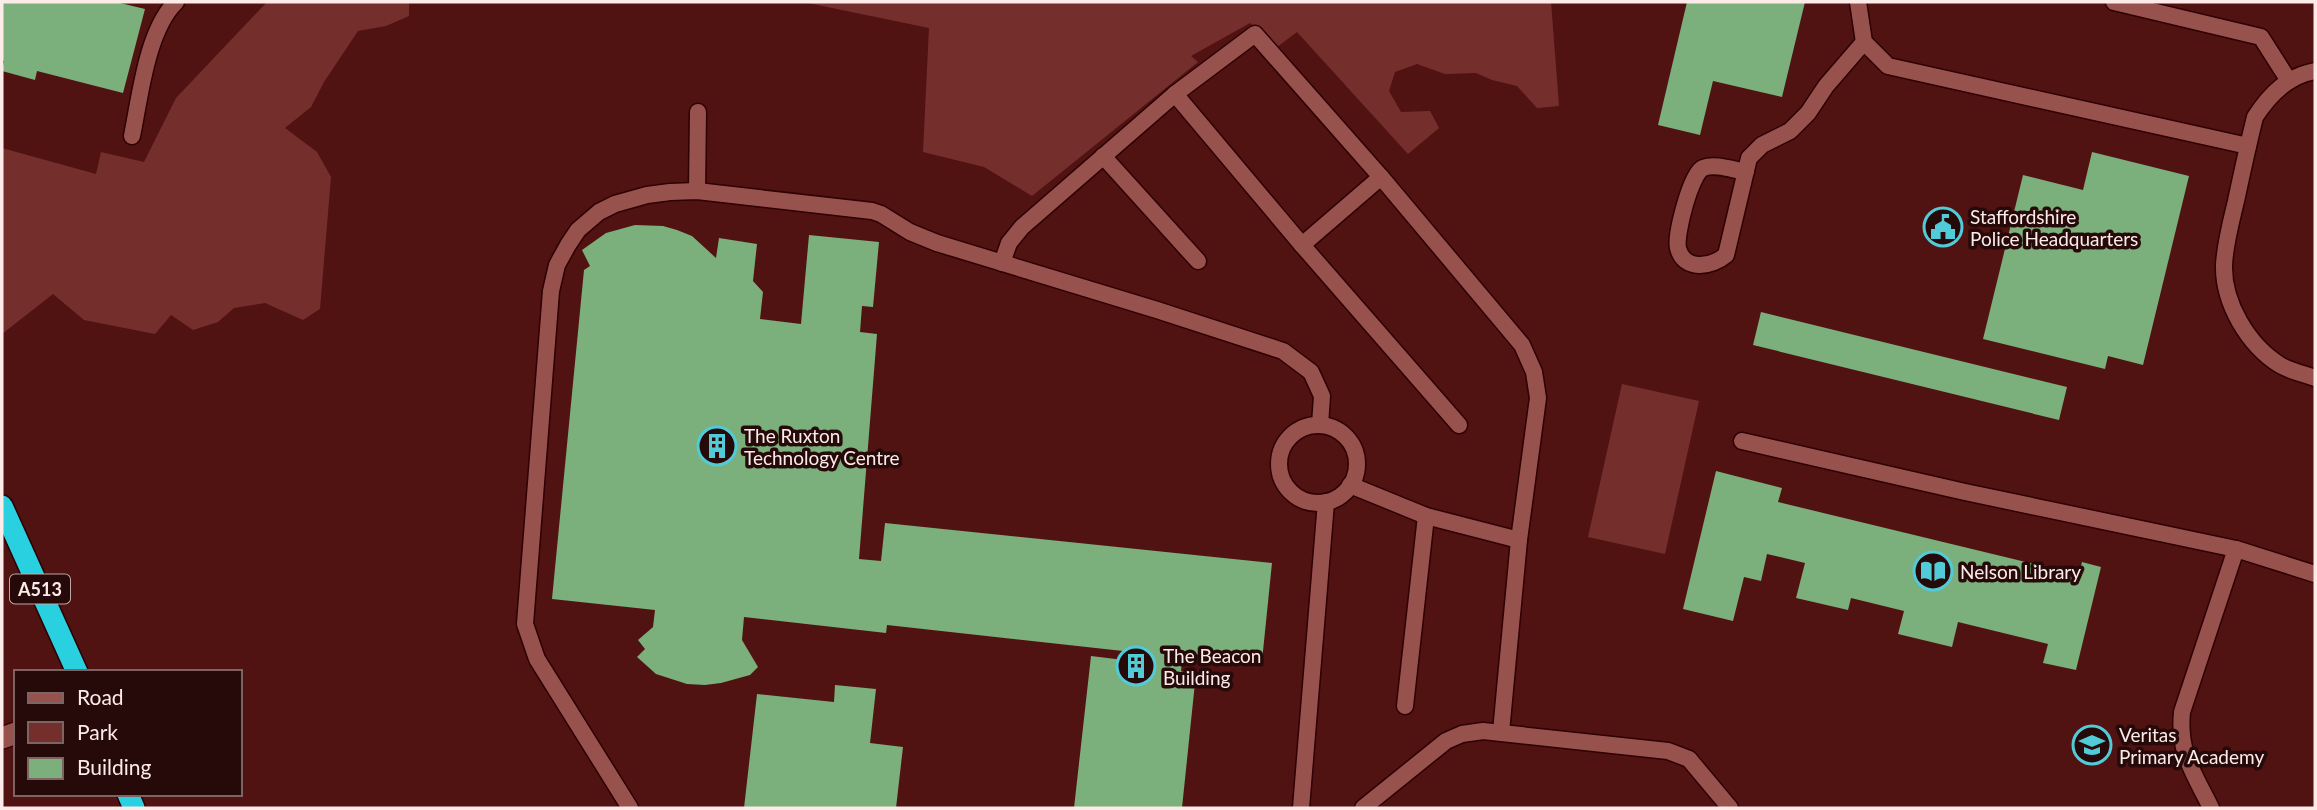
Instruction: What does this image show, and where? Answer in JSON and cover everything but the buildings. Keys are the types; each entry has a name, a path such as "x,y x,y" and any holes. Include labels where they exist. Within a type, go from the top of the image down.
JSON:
{"highway":[{"name":"A513","path":"2,506 76,670"}],"lane":[{"path":"132,136 154,41 166,11 176,2"},
{"path":"1858,2 1864,42 1888,66 2248,146"},
{"path":"2114,2 2261,37 2289,80"},
{"path":"1002,263 1009,243 1022,228 1175,94 1255,34 1381,177 1522,345 1534,372 1538,398 1519,540 1501,732"},
{"path":"1746,172 1712,166 1700,169 1693,178 1678,246 1683,258 1696,265 1715,264 1726,256 1746,172 1749,158 1762,145 1790,131 1808,113 1826,86 1864,42"},
{"path":"2315,71 2289,80 2277,90 2256,117 2224,266 2232,306 2243,327 2262,350 2281,366 2315,378"},
{"path":"1175,94 1302,245 1460,425"},
{"path":"697,191 698,112"},
{"path":"1103,156 1198,261"},
{"path":"1302,245 1381,177"},
{"path":"630,808 537,659 525,624 551,291 557,265 568,245 579,230 599,212 646,195 697,191 872,211 910,232 1283,351 1311,372 1322,396 1320,425"},
{"path":"1320,425 1343,434 1351,443 1357,467 1350,485 1338,497 1326,502 1301,499 1283,480 1279,467 1280,454 1295,432 1307,426 1320,425"},
{"path":"1742,441 1965,492 2236,549 2315,574"},
{"path":"1350,485 1426,516 1519,540"},
{"path":"1301,808 1326,502"},
{"path":"1405,706 1426,516"},
{"path":"2211,808 2183,749 2180,733 2192,676 2236,549"},
{"path":"1363,808 1446,741 1462,734 1483,731 1668,751 1689,759 1730,808"}],"green space":[{"path":"267,2 409,2 409,16 386,26 358,31 311,107 285,128 317,152 331,177 320,309 303,320 265,303 234,308 218,322 193,330 171,315 155,334 84,320 53,294 2,334 2,148 96,174 101,152 144,162 176,98"},
{"path":"803,2 1551,2 1559,106 1537,108 1517,86 1476,73 1445,74 1417,64 1395,72 1389,91 1401,112 1430,111 1439,128 1408,154 1297,32 1277,47 1250,23 1191,56 1198,62 1032,196 984,167 923,152 929,28"},
{"path":"1622,384 1699,401 1665,554 1588,537"}],"place":[{"name":"Staffordshire Police Headquarters","path":"1943,227"},
{"name":"The Ruxton Technology Centre","path":"717,446"},
{"name":"Nelson Library","path":"1933,571"},
{"name":"The Beacon Building","path":"1136,666"},
{"name":"Veritas Primary Academy","path":"2092,745"}]}
